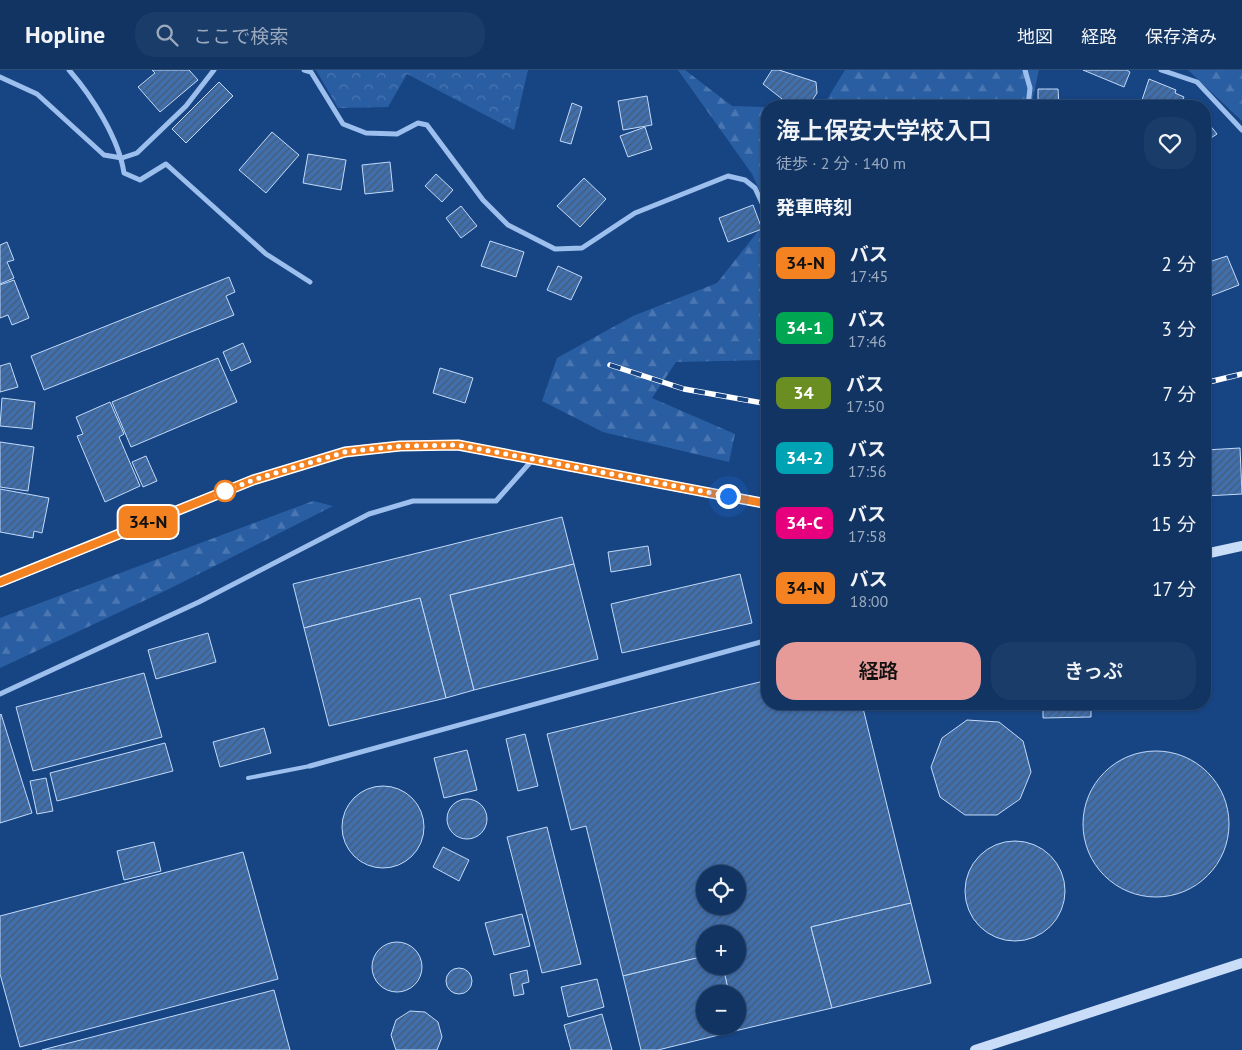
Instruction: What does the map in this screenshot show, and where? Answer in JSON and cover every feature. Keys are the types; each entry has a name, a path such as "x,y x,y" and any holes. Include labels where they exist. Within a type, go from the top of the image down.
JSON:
{"street":[{"path":"69,70 84,87 114,140 122,158 124,173 140,180 166,164 266,254 310,282"},
{"path":"0,77 37,94 104,155 122,158 137,153 186,106 214,70"},
{"path":"304,70 311,72 343,124 366,133 397,134 418,123 427,125 483,200 508,225 555,249 582,248 635,213 728,176 745,180 755,188 761,201"},
{"path":"1025,70 1030,88 1029,100"},
{"path":"1161,70 1197,82 1242,130"},
{"path":"0,582 253,480 345,452 400,446 458,445 761,503"},
{"path":"0,694 198,602 369,514 413,501 496,502 534,458"},
{"path":"1211,553 1242,546"},
{"path":"310,766 761,642"},
{"path":"975,1050 1242,963"}],"lane":[{"path":"248,778 310,766"}],"green space":[{"path":"316,70 528,70 514,130 407,74 388,107 338,108"},
{"path":"678,70 685,70 732,106 761,107 761,193 752,174"},
{"path":"845,70 1039,70 1032,100 827,100"},
{"path":"1188,70 1242,70 1242,121"},
{"path":"761,228 761,360 676,362 652,398 735,434 729,462 603,432 542,401 557,358 633,316 717,283"},
{"path":"313,501 333,506 169,589 0,668 0,618"}],"building":[{"path":"152,70 189,70 198,80 160,112 138,87 155,73"},
{"path":"772,70 779,70 816,82 817,93 812,100 783,100 763,84"},
{"path":"1083,70 1127,70 1130,72 1124,87"},
{"path":"1149,79 1176,90 1175,93 1184,97 1183,100 1142,100"},
{"path":"219,82 233,96 186,143 172,129"},
{"path":"1038,89 1058,89 1059,100 1038,100"},
{"path":"647,96 652,125 623,130 618,101"},
{"path":"572,103 582,107 571,144 560,141"},
{"path":"1211,126 1217,134 1211,138"},
{"path":"645,127 652,149 628,157 620,136"},
{"path":"272,132 299,155 266,193 239,170"},
{"path":"308,154 346,160 341,190 303,183"},
{"path":"390,162 393,191 365,194 362,165"},
{"path":"436,174 453,190 442,202 425,186"},
{"path":"584,178 606,199 580,227 557,206"},
{"path":"753,205 761,229 728,242 719,218"},
{"path":"461,206 477,226 461,238 446,218"},
{"path":"490,241 524,252 516,277 481,266"},
{"path":"7,242 14,260 7,262 14,278 0,284 0,245"},
{"path":"1227,256 1239,285 1211,296 1211,261"},
{"path":"558,266 582,277 571,300 547,290"},
{"path":"229,277 235,292 226,296 234,315 44,390 31,356"},
{"path":"14,280 29,318 12,325 8,315 0,318 0,285"},
{"path":"243,343 251,362 231,371 223,352"},
{"path":"218,358 237,402 131,447 112,402"},
{"path":"10,363 18,387 0,392 0,366"},
{"path":"440,368 473,378 465,403 433,393"},
{"path":"2,398 35,402 32,429 0,426"},
{"path":"110,402 124,434 119,437 140,486 105,502 77,436 83,434 76,417"},
{"path":"0,442 34,447 28,491 0,487"},
{"path":"1240,448 1242,494 1211,496 1211,450"},
{"path":"146,456 157,481 143,487 132,462"},
{"path":"0,489 49,498 42,533 34,531 33,538 0,532"},
{"path":"562,517 574,564 450,595 474,690 446,698 420,598 304,628 293,584"},
{"path":"648,546 651,565 611,572 608,552"},
{"path":"574,564 598,659 474,690 450,595"},
{"path":"740,574 752,623 622,653 611,604"},
{"path":"420,598 446,698 329,726 304,628"},
{"path":"208,633 216,662 156,679 148,650"},
{"path":"144,673 162,737 33,771 16,707"},
{"path":"761,682 761,710 863,710 911,903 811,927 832,1008 746,1028 746,985 727,985 725,975 746,975 746,925 696,925 696,958 623,976 586,826 571,830 547,734"},
{"path":"1043,710 1091,710 1091,717 1043,718"},
{"path":"0,715 32,813 0,823"},
{"path":"967,720 999,722 1023,741 1031,772 1020,799 997,815 965,815 940,797 931,767 942,738"},
{"path":"264,728 271,753 220,767 213,742"},
{"path":"525,734 538,786 518,791 506,739"},
{"path":"165,743 173,771 57,801 50,773"},
{"path":"467,750 477,790 444,798 434,758"},
{"path":"1156,751 1170,752 1184,757 1197,763 1208,772 1217,783 1223,796 1228,810 1228,838 1223,852 1217,865 1208,876 1197,885 1184,891 1170,896 1156,897 1142,896 1128,891 1115,885 1104,876 1095,865 1089,852 1084,838 1083,824 1084,810 1089,796 1095,783 1104,772 1115,763 1128,757 1142,752"},
{"path":"46,778 53,811 37,814 30,781"},
{"path":"383,786 399,789 412,798 421,811 424,827 421,843 412,856 399,865 383,868 367,865 354,856 345,843 342,827 345,811 354,798 367,789"},
{"path":"467,799 481,805 487,819 481,833 467,839 453,833 447,819 453,805"},
{"path":"547,827 581,964 542,973 507,837"},
{"path":"1015,841 1025,842 1043,849 1057,863 1064,881 1064,901 1057,919 1043,933 1025,940 1015,941 1005,940 987,933 973,919 966,901 965,891 966,881 973,863 987,849 1005,842"},
{"path":"154,842 161,871 124,880 117,851"},
{"path":"443,847 469,860 459,881 433,867"},
{"path":"243,852 278,979 20,1047 0,974 0,916"},
{"path":"911,903 931,983 832,1008 811,927"},
{"path":"522,914 530,946 494,955 485,923"},
{"path":"397,942 411,946 418,953 422,967 418,981 411,988 397,992 383,988 376,981 372,967 376,953 383,946"},
{"path":"696,958 696,975 725,975 727,985 696,985 696,1035 719,1035 658,1050 641,1050 623,976"},
{"path":"459,968 468,972 472,981 468,990 459,994 450,990 446,981 450,972"},
{"path":"527,970 529,982 522,984 524,994 514,996 510,974"},
{"path":"597,979 604,1007 568,1017 561,987"},
{"path":"274,990 290,1050 42,1050"},
{"path":"410,1011 425,1012 438,1022 442,1037 437,1050 396,1050 391,1035 396,1020"},
{"path":"602,1014 612,1050 571,1050 564,1025"}],"railway":[{"path":"610,365 684,389 761,403"},
{"path":"1211,382 1242,374"}],"bus line":[{"name":"34-N","path":"0,582 253,480 345,452 400,446 458,445 761,503"}],"route":[{"path":"225,491 217,495 253,480 345,452 400,446 458,445 728,496"}]}
